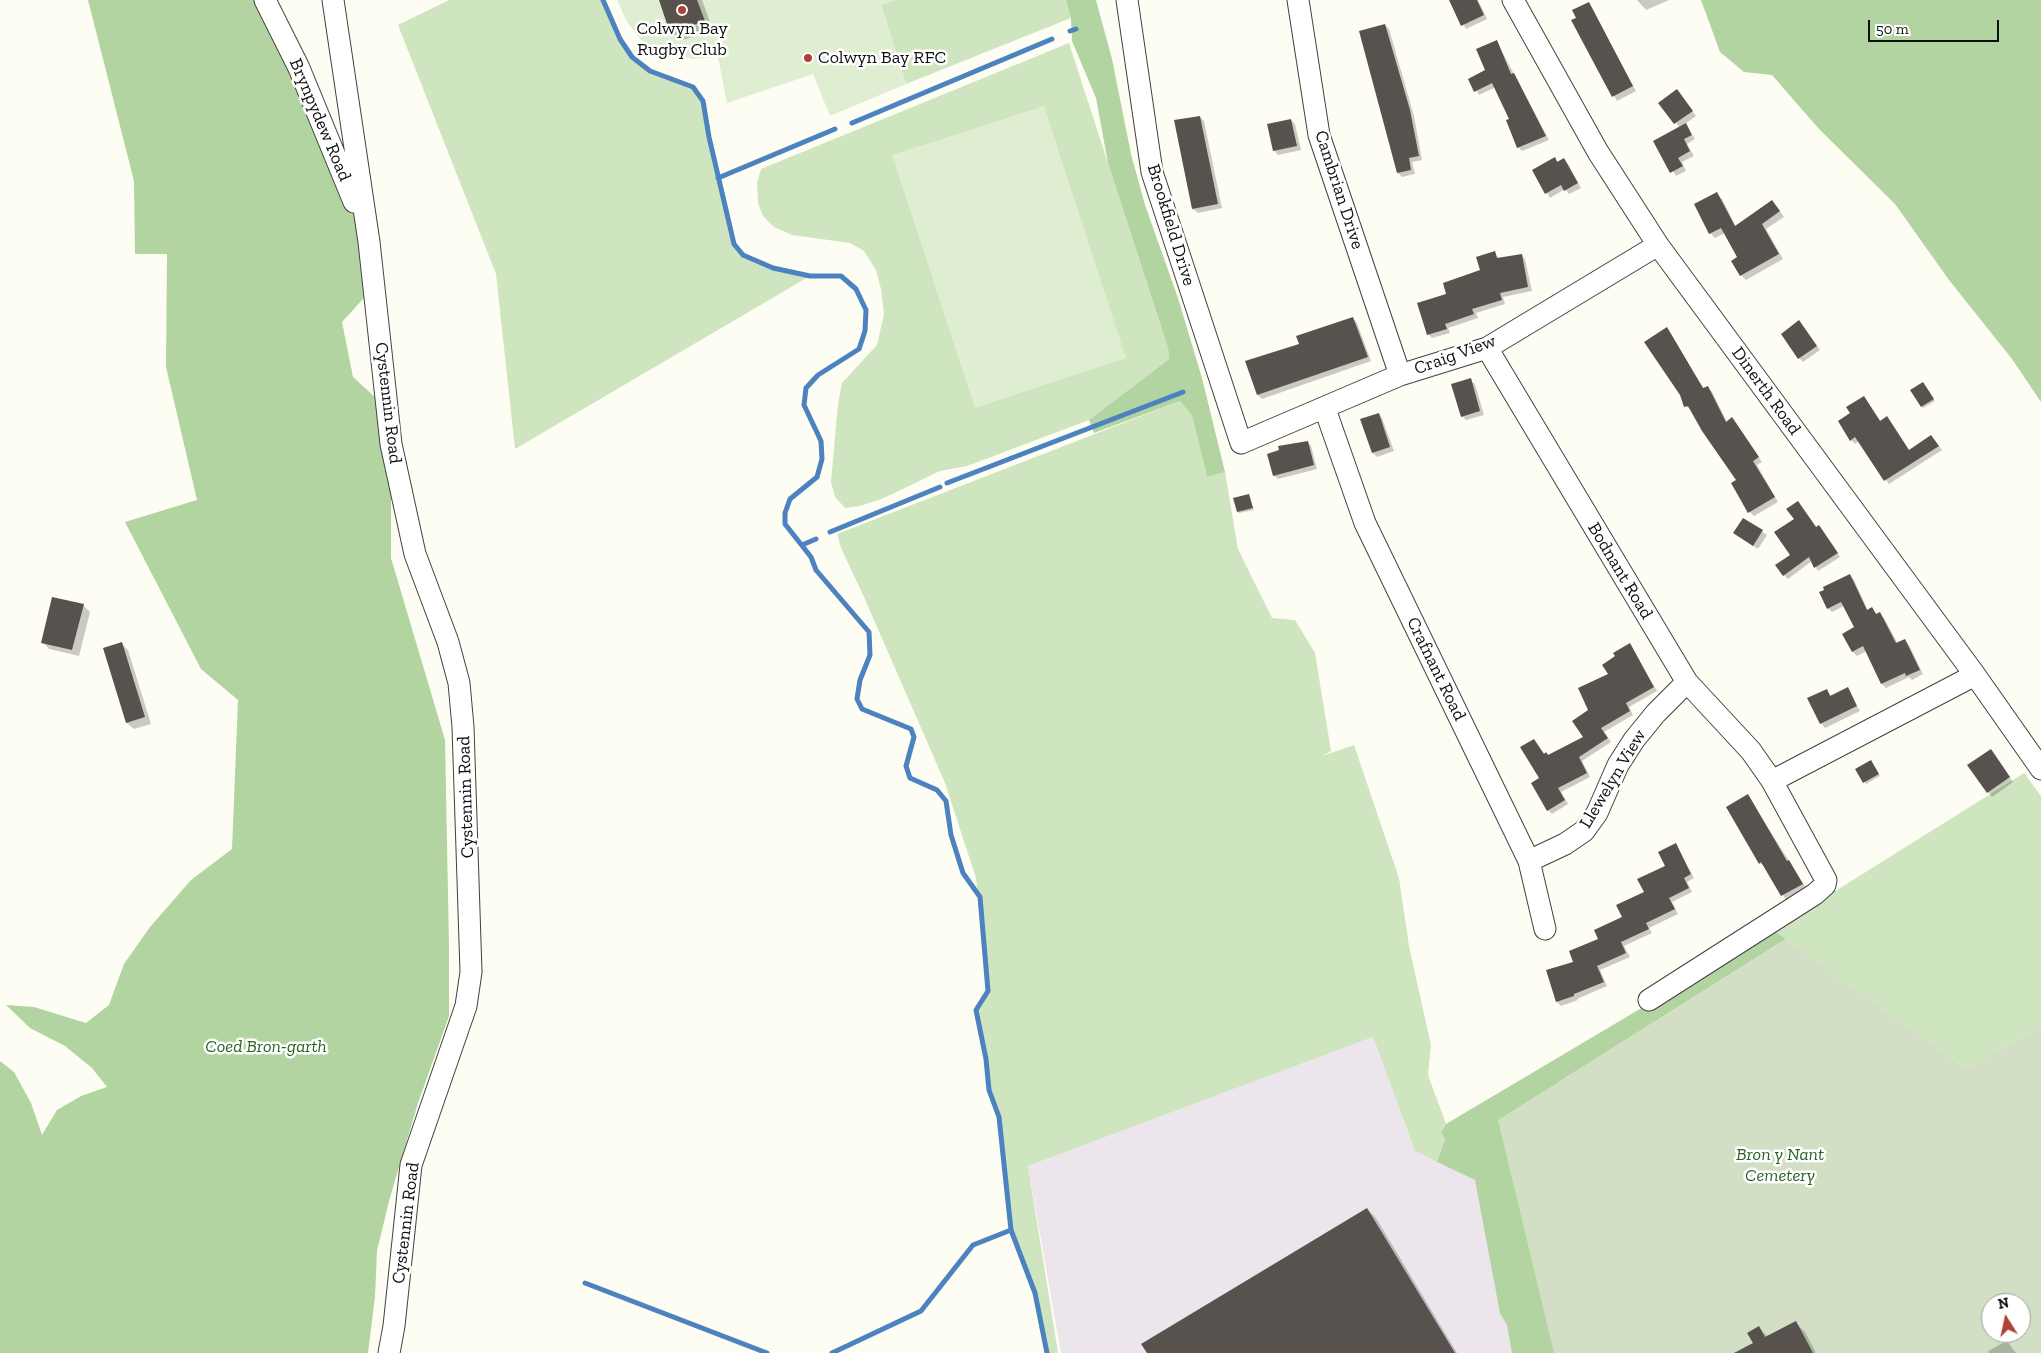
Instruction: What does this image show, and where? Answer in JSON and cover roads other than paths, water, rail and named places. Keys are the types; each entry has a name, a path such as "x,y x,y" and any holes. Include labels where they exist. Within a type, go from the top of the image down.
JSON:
{"street":[{"name":"Brynpydew Road","path":"265,0 299,68 342,168 369,242"},
{"path":"333,0 369,242"},
{"name":"Brookfield Drive","path":"1127,0 1152,172 1241,443"},
{"name":"Cambrian Drive","path":"1298,0 1319,135 1400,375"},
{"name":"Dinerth Road","path":"1512,0 1598,152 1658,245 1975,675 2041,769"},
{"name":"Cystennin Road","path":"369,242 391,444 414,554 448,642 459,683 463,727 471,972 466,1006 412,1165 394,1326 389,1353"},
{"name":"Craig View","path":"1241,443 1325,409 1400,375 1487,348 1658,245"},
{"name":"Bodnant Road","path":"1487,348 1687,682 1751,751 1772,781 1826,880 1825,885 1815,894 1649,1000"},
{"name":"Crafnant Road","path":"1325,409 1365,523 1529,861 1545,929"},
{"path":"1772,781 1975,675"},
{"name":"Llewelyn View","path":"1529,861 1565,844 1584,831 1597,813 1618,765 1634,740 1656,713 1687,682"}],"waterway":[{"path":"603,0 620,39 632,57 650,71 693,87 703,101 709,137 734,244 743,255 773,268 810,276 841,276 856,289 866,310 865,331 859,349 818,375 806,388 804,405 821,441 822,459 817,477 790,499 785,513 785,524 811,557 816,570 869,632 870,655 860,680 857,699 862,709 911,729 914,737 906,766 910,778 937,790 946,801 951,835 963,873 980,897 988,991 976,1010 986,1059 989,1090 999,1117 1011,1230 1035,1293 1047,1353"},
{"path":"1070,31 1076,29"},
{"path":"852,123 1052,39"},
{"path":"718,178 835,129"},
{"path":"947,483 1183,392"},
{"path":"830,532 940,487"},
{"path":"802,545 816,539"},
{"path":"832,1353 921,1311 973,1245 1011,1230"},
{"path":"585,1283 767,1353"}],"place":[{"name":"Colwyn Bay Rugby Club","path":"682,10"},
{"name":"Colwyn Bay RFC","path":"808,58"}],"park label":[{"name":"Coed Bron-garth","path":"266,1047"},
{"name":"Bron y Nant Cemetery","path":"1780,1165"}]}
